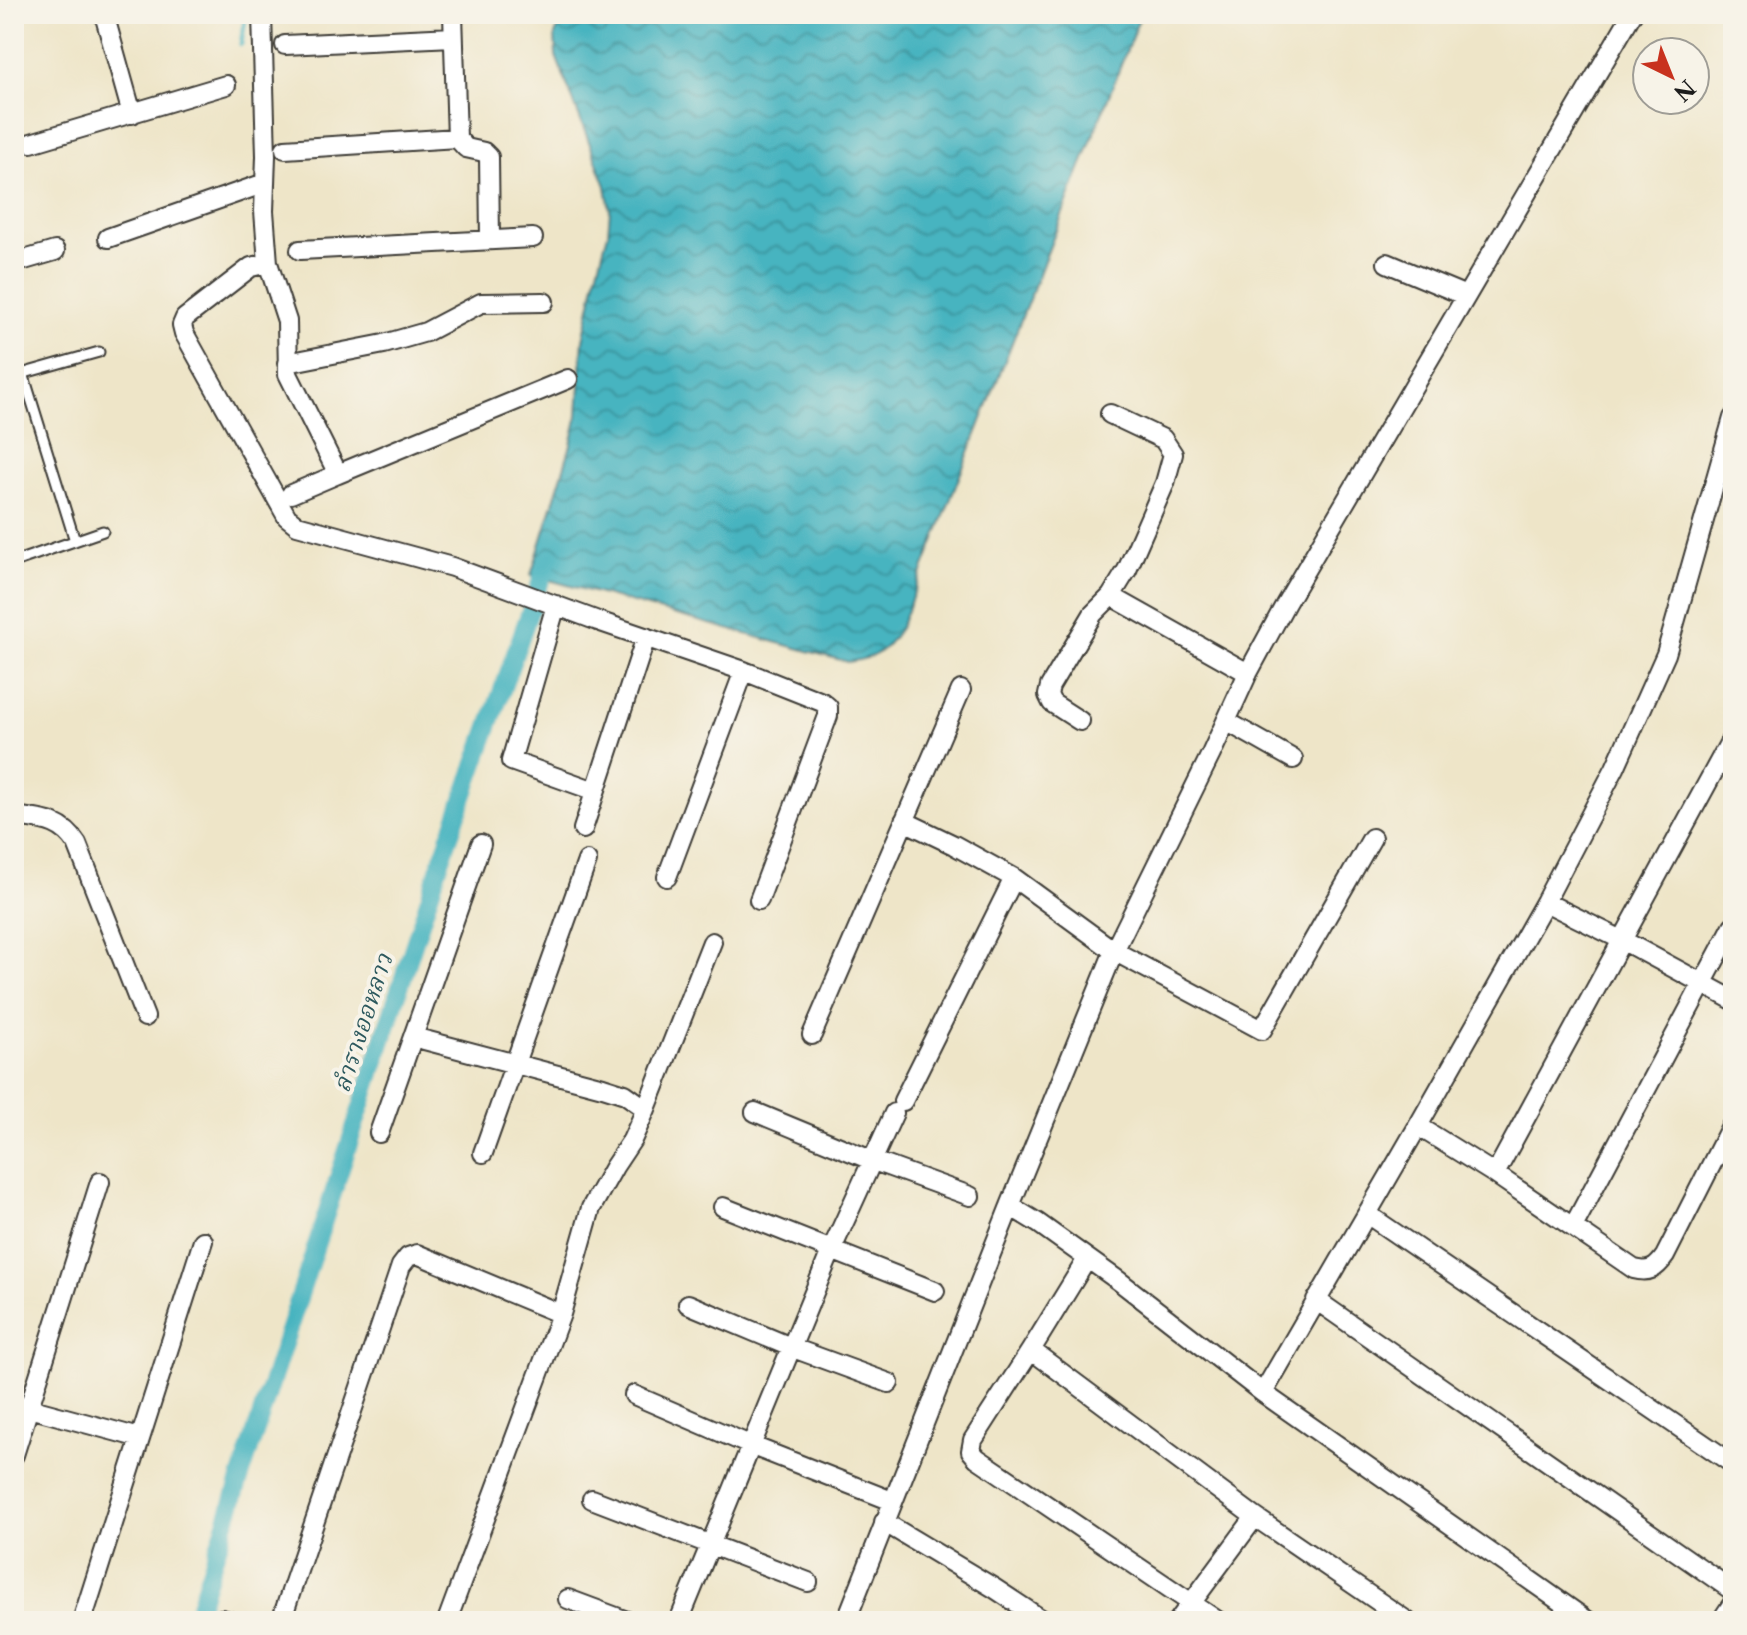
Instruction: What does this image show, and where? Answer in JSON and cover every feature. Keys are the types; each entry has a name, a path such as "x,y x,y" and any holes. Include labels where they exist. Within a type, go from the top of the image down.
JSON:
{"street":[{"path":"104,14 132,114"},
{"path":"262,14 264,211 268,263 287,321 288,374 338,474"},
{"path":"453,14 457,138 466,148 484,152 489,157 490,239"},
{"path":"848,1620 892,1501 1114,951 1248,673 1286,603 1632,14"},
{"path":"285,45 453,37"},
{"path":"31,143 226,85"},
{"path":"285,149 457,138"},
{"path":"108,238 265,183"},
{"path":"300,250 533,238"},
{"path":"14,263 55,251"},
{"path":"268,263 251,267 185,318 182,325 287,517 297,525 452,567 744,671 828,707 828,716 759,900"},
{"path":"1387,263 1466,296"},
{"path":"287,363 384,344 426,332 481,303 544,302"},
{"path":"291,494 568,379"},
{"path":"1080,721 1052,703 1048,695 1050,686 1093,614 1111,596 1127,570 1165,483 1173,454 1163,439 1110,414"},
{"path":"1263,1393 1545,902 1615,768 1666,654 1733,418"},
{"path":"1111,596 1248,673"},
{"path":"556,605 511,761 595,791"},
{"path":"583,829 646,637"},
{"path":"667,877 744,671"},
{"path":"812,1035 961,690"},
{"path":"1226,721 1293,759"},
{"path":"1495,1174 1733,736"},
{"path":"14,816 48,821 71,834 145,1017"},
{"path":"904,821 1014,878 1114,951 1262,1030 1372,838"},
{"path":"379,1133 481,844"},
{"path":"483,1153 587,861"},
{"path":"679,1621 871,1160 1014,878"},
{"path":"1545,902 1733,1000"},
{"path":"1573,1227 1733,926"},
{"path":"447,1621 561,1314 591,1208 632,1140 712,942"},
{"path":"413,1037 614,1090 646,1109"},
{"path":"755,1112 871,1160 970,1196"},
{"path":"1418,1126 1495,1174 1634,1269 1650,1271 1665,1256 1733,1122"},
{"path":"14,1455 21,1406 100,1182"},
{"path":"1010,1206 1144,1299 1263,1393 1588,1621"},
{"path":"723,1207 935,1291"},
{"path":"1367,1214 1733,1464"},
{"path":"82,1621 203,1241"},
{"path":"281,1621 401,1266 408,1257 417,1254 561,1314"},
{"path":"1087,1259 973,1440 971,1451 1218,1621"},
{"path":"1316,1300 1733,1591"},
{"path":"688,1304 793,1348 889,1383"},
{"path":"1031,1350 1255,1517 1407,1621"},
{"path":"634,1395 892,1501"},
{"path":"21,1406 140,1438"},
{"path":"592,1499 808,1582"},
{"path":"1178,1621 1255,1517"},
{"path":"884,1522 1044,1621"},
{"path":"568,1599 627,1621"},
{"path":"1721,1621 1733,1603"}],"lane":[{"path":"75,541 18,375 99,352"},
{"path":"14,562 103,531"}],"water":[{"path":"564,14 1141,14 900,628 889,643 873,656 848,662 531,575 578,415 583,340 608,233 610,210 606,186 556,56 555,35"}],"waterway":[{"path":"241,44 246,14"},
{"name":"ลำรางออหลาว","path":"194,1621 440,864 549,558"}]}
